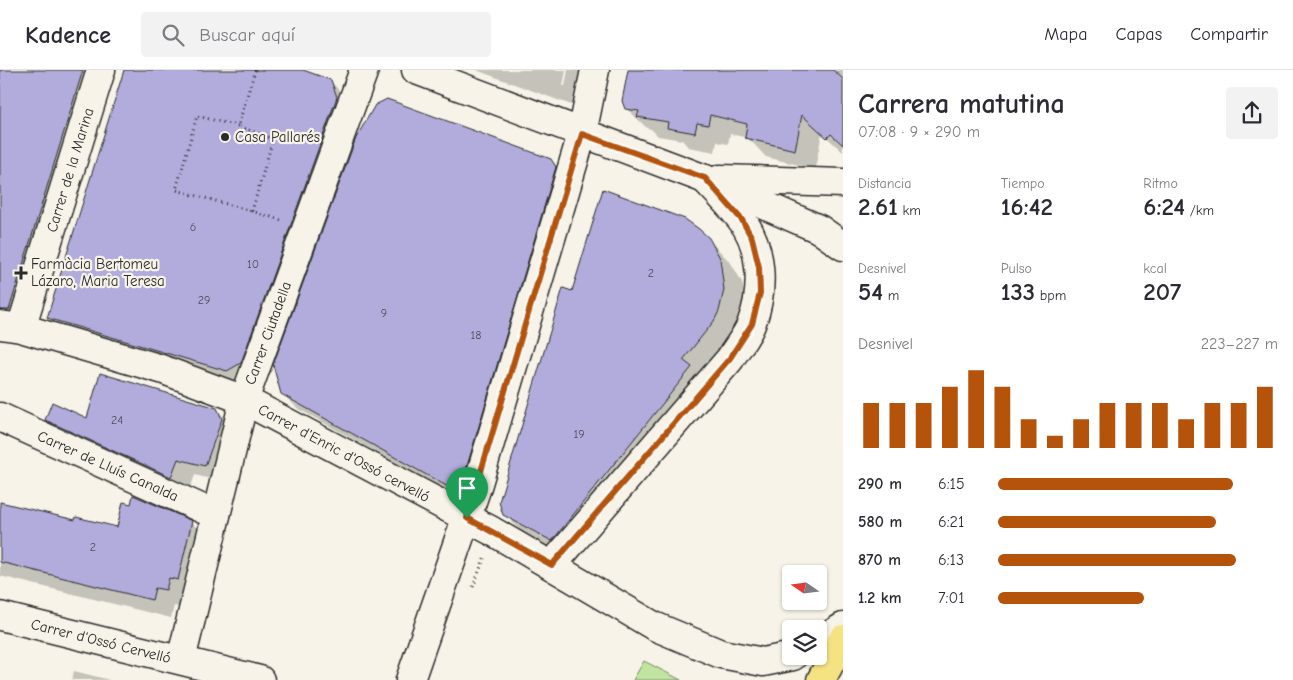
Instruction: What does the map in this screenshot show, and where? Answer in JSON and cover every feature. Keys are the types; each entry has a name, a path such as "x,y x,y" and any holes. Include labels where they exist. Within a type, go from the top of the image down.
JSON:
{"main road":[{"path":"821,680 843,639"}],"street":[{"name":"Carrer de la Marina","path":"11,326 101,70"},
{"name":"Carrer Ciutadella","path":"182,660 244,400 364,70"},
{"path":"416,70 582,134 705,178 819,229 843,246"},
{"path":"410,680 467,518 582,134 595,70"},
{"path":"815,182 843,171"},
{"path":"705,178 843,183"},
{"path":"552,565 730,358 752,324 760,293 759,267 752,238 742,220 705,178"},
{"name":"Carrer d'Enric d'Ossó cervelló","path":"11,326 161,369 244,400 467,518 552,565 654,626 721,654 763,662 782,658"},
{"name":"Carrer de Lluís Canalda","path":"0,417 216,515"},
{"name":"Carrer d'Ossó Cervelló","path":"0,616 260,680"},
{"path":"827,637 843,627"},
{"path":"721,654 740,680"}],"path":[{"path":"238,126 255,70"},
{"path":"252,211 273,139 238,126 198,116 176,190 306,227"}],"green space":[{"path":"644,661 681,680 633,680"}],"building":[{"path":"0,70 83,70 9,310 0,310"},
{"path":"124,70 303,70 331,80 337,97 241,363 227,371 47,318"},
{"path":"628,70 833,70 843,79 843,145 831,134 827,138 802,115 795,150 745,138 747,124 710,115 708,125 697,123 695,133 667,128 668,122 637,117 639,111 625,109 622,101"},
{"path":"387,99 551,159 556,167 462,483 450,488 281,394 273,365 356,138 375,105"},
{"path":"603,189 685,219 699,229 709,238 720,258 724,290 719,311 714,321 683,360 692,367 552,541 503,515 499,502 563,288 572,291"},
{"path":"100,373 217,408 222,419 205,466 178,459 171,477 45,420 52,402 87,418"},
{"path":"133,495 192,521 178,580 169,578 166,590 155,588 152,600 0,562 0,502 75,520 76,517 117,527 123,502 131,504"}],"place":[{"name":"Casa Pallarés","path":"225,137"},
{"name":"Farmàcia Bertomeu Lázaro, Maria Teresa","path":"21,273"}],"route":[{"path":"582,134 705,178 742,220 752,238 759,267 760,293 752,324 730,358 552,565 467,518 582,134"}]}
